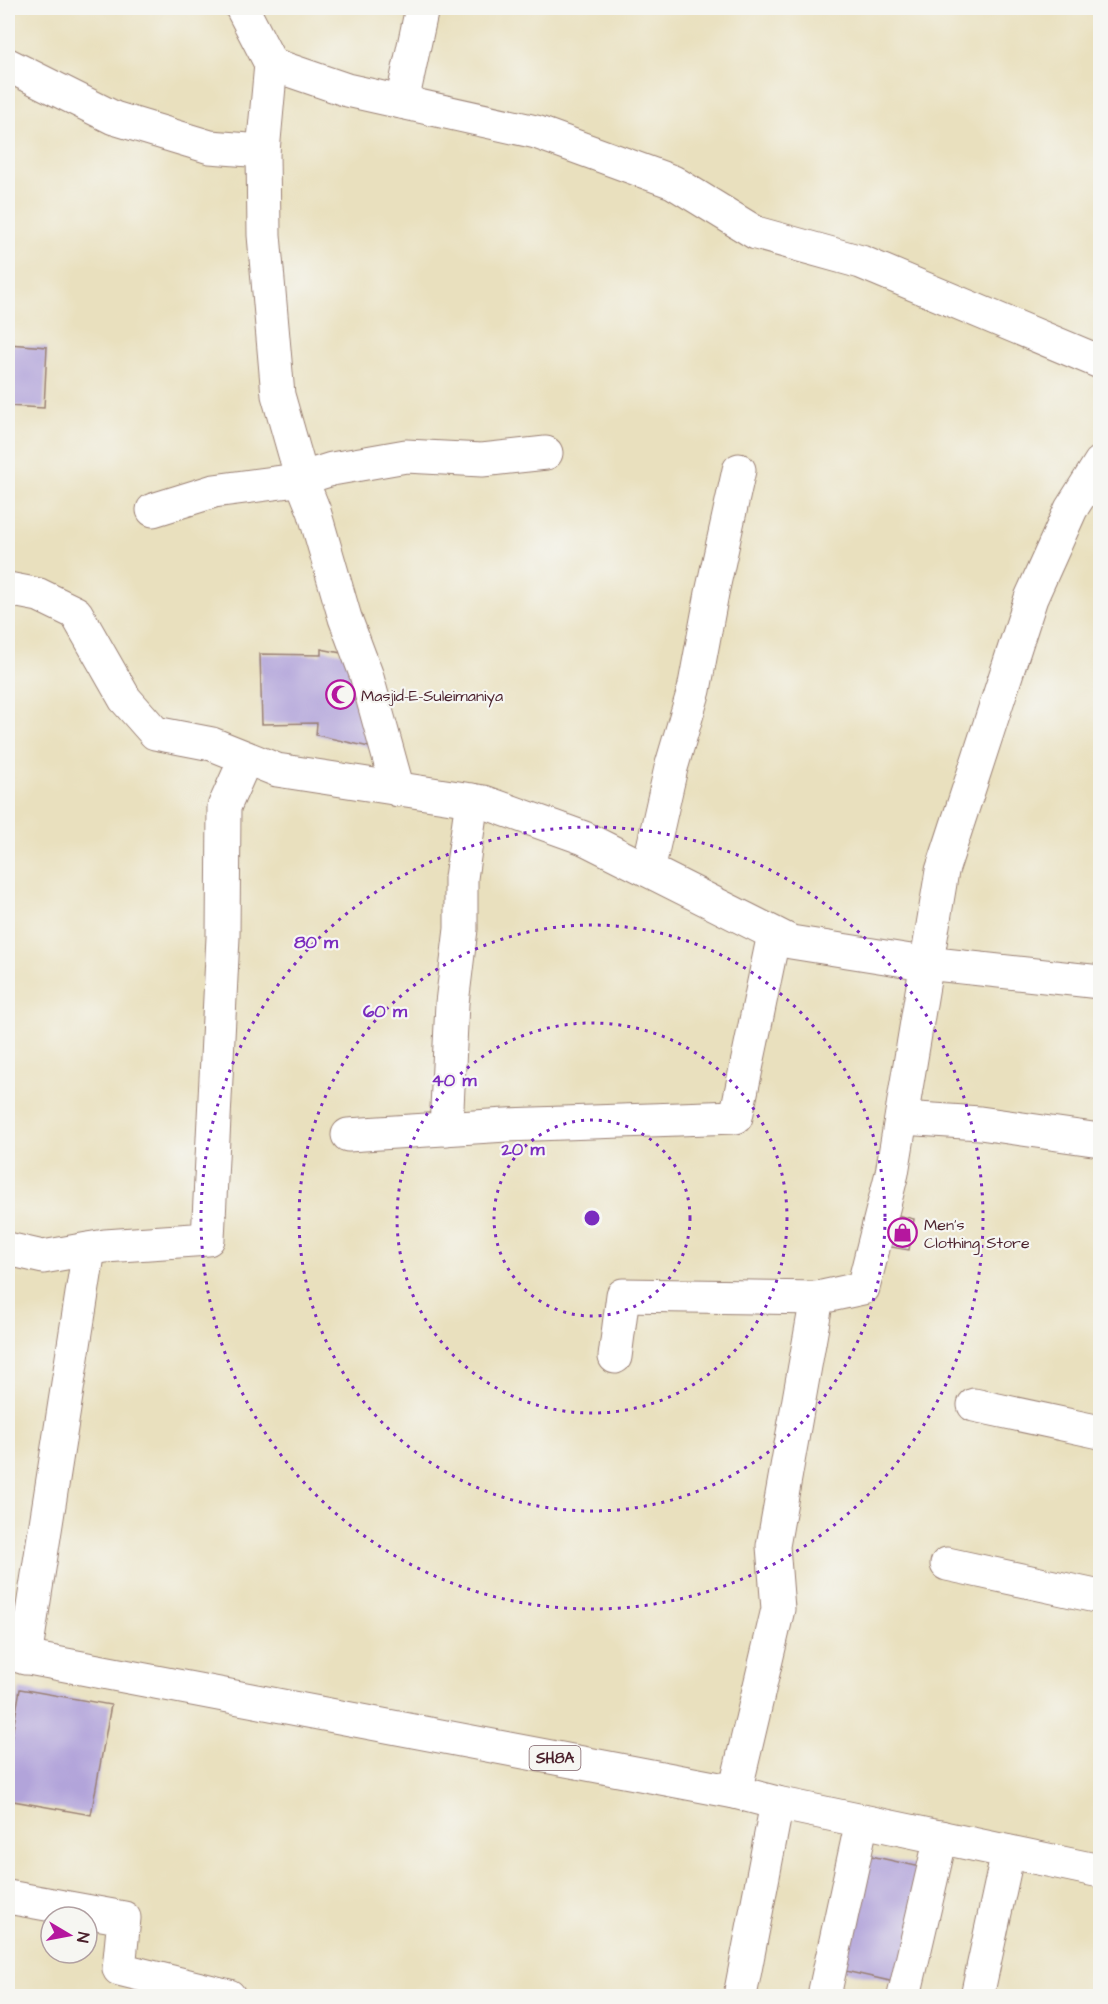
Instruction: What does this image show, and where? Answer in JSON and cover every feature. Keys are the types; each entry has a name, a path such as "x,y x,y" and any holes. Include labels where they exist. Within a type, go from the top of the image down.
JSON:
{"street":[{"path":"242,8 271,64 263,151 264,235 278,395 302,479 366,674 398,790"},
{"path":"402,102 422,8"},
{"path":"271,64 346,90 536,132 673,182 756,233 861,262 1101,362"},
{"path":"8,65 114,118 210,147 263,151"},
{"path":"153,510 214,491 302,479 332,469 406,456 482,460 546,453"},
{"path":"615,1358 623,1295 817,1298 863,1288 892,1173 942,871 1031,598 1071,508 1101,463"},
{"path":"648,870 671,768 694,690 712,593 739,470"},
{"path":"8,589 39,595 76,613 125,699 154,733 212,744 277,770 472,800 584,838 791,942 927,962 1101,982"},
{"path":"8,1249 43,1257 89,1249 208,1239 223,937 224,807 246,758"},
{"path":"446,1129 452,1003 461,929 461,878 472,800"},
{"path":"348,1135 736,1117 774,934"},
{"path":"902,1118 980,1123 1101,1140"},
{"path":"16,1656 89,1249"},
{"path":"735,1792 778,1609 773,1546 817,1298"},
{"path":"974,1405 1101,1432"},
{"path":"947,1564 1101,1597"},
{"name":"SH8A","path":"16,1656 735,1792 777,1803 1101,1871"},
{"path":"740,1996 777,1803"},
{"path":"825,1991 862,1821"},
{"path":"904,1996 941,1837"},
{"path":"977,1996 1008,1851"},
{"path":"8,1897 124,1918 118,1969 229,1996"}],"building":[{"path":"8,344 47,347 44,408 8,406"},
{"path":"321,649 351,655 378,749 316,735 317,723 262,724 260,654 321,655"},
{"name":"Men's Clothing Store","path":"897,1215 914,1219 909,1250 891,1247"},
{"path":"20,1689 111,1705 91,1815 8,1800 8,1758"},
{"path":"858,1853 925,1868 899,1983 832,1968"}],"place":[{"name":"Masjid-E-Suleimaniya","path":"340,695"},
{"name":"Men's Clothing Store","path":"903,1233"}]}
